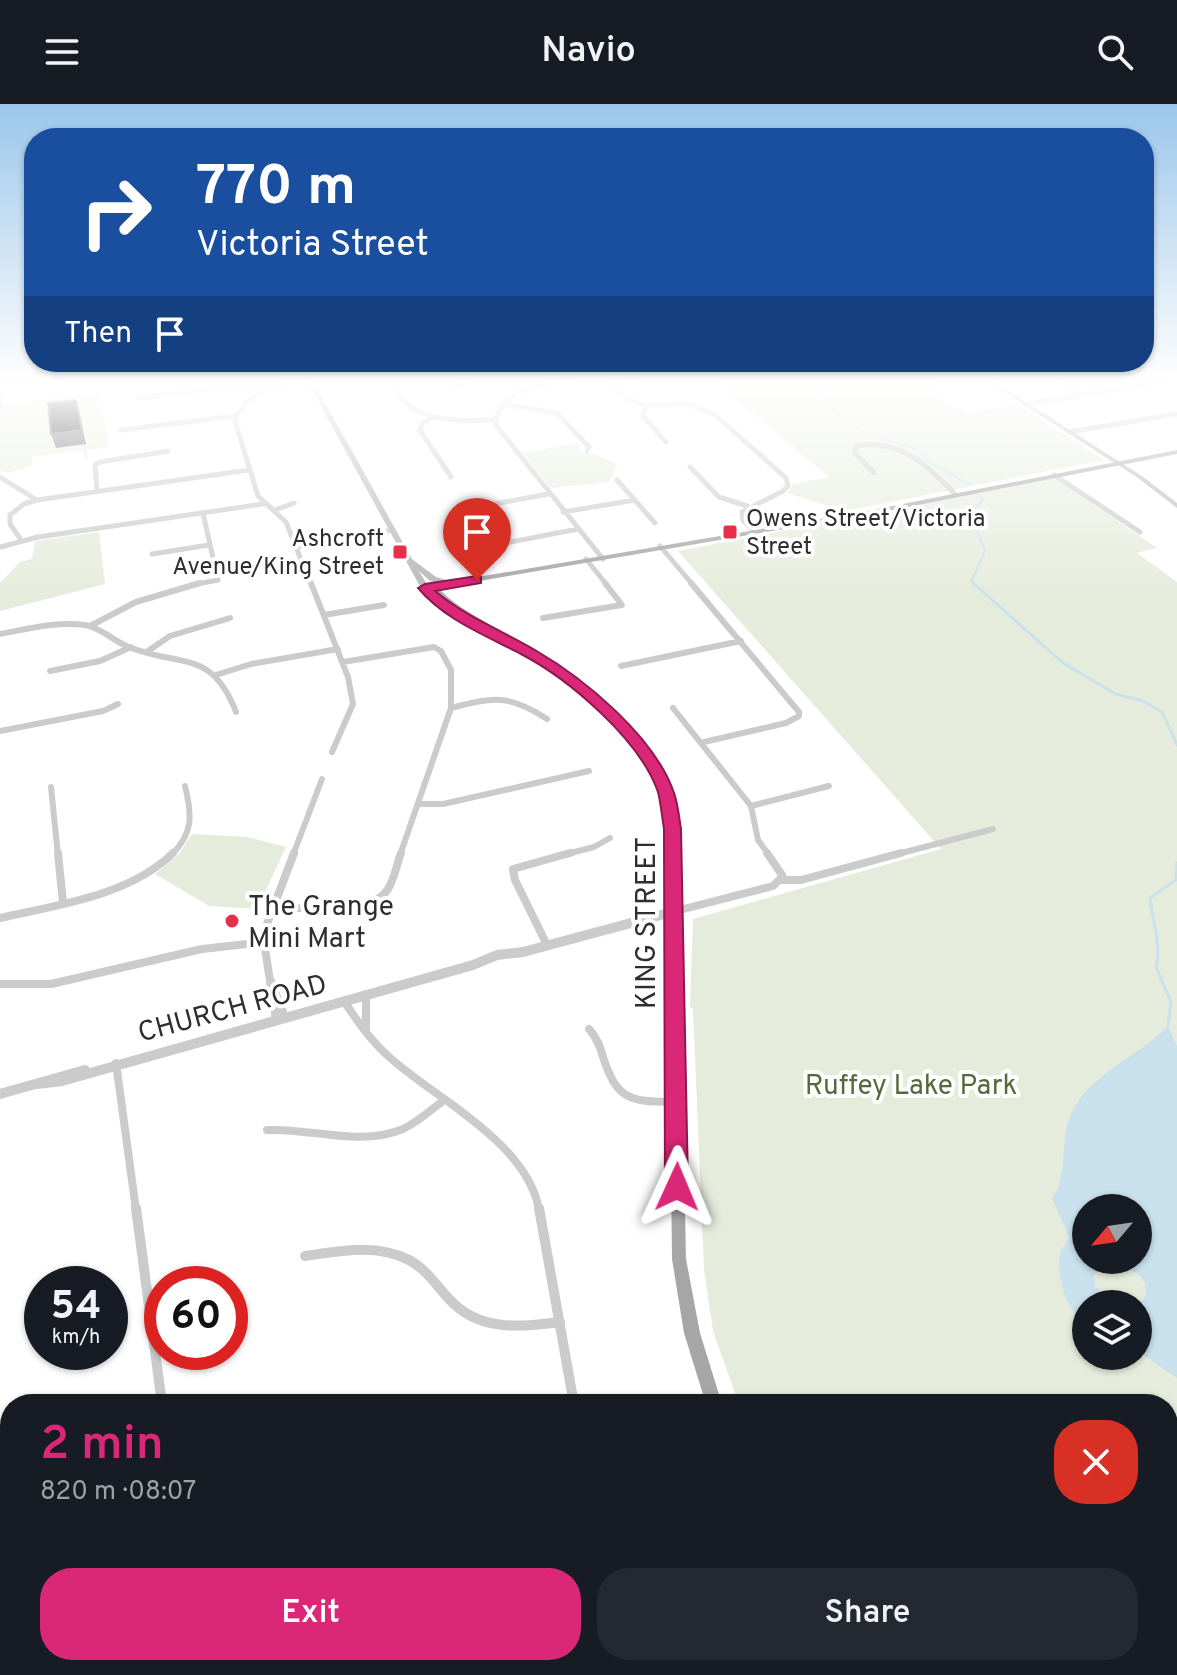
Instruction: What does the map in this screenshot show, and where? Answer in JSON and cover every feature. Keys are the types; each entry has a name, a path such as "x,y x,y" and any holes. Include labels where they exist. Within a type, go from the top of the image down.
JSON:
{"main road":[{"name":"KING STREET","path":"351,452 404,552 430,590 465,620 519,647"},
{"path":"1100,452 1177,506"},
{"path":"430,590 1175,452"},
{"name":"KING STREET","path":"404,552 430,590 564,675 603,708 635,740 658,773 671,813 682,1281 692,1333 711,1394"},
{"path":"412,561 433,579 450,584"},
{"path":"430,590 547,568"},
{"path":"444,599 467,585"}],"street":[{"path":"97,491 95,465 160,452"},
{"path":"245,452 263,504"},
{"path":"435,452 451,477"},
{"path":"515,452 601,557"},
{"path":"755,532 743,520 742,512 747,506 783,493 788,486 786,478 757,452"},
{"path":"854,452 874,473"},
{"path":"905,452 956,495"},
{"path":"690,467 719,497 747,506"},
{"path":"0,511 12,511 37,500 249,470"},
{"path":"1054,475 1140,532"},
{"path":"0,477 37,500"},
{"path":"617,480 655,523"},
{"path":"468,509 548,494"},
{"path":"563,512 635,500"},
{"path":"275,510 294,503"},
{"path":"0,547 21,540 263,504 275,510 286,522 338,649 353,704 332,752"},
{"path":"12,511 10,524 21,540"},
{"path":"90,626 112,612 152,596 218,580 203,513"},
{"path":"495,545 578,529"},
{"path":"296,547 394,531"},
{"path":"152,554 209,545"},
{"path":"661,548 797,708 799,716 786,723 704,742"},
{"path":"543,618 622,605 587,561"},
{"path":"324,615 384,605"},
{"path":"148,651 170,636 230,618"},
{"path":"0,634 63,624 90,626 131,647 193,663 216,675 229,690 236,712"},
{"path":"621,666 741,641"},
{"path":"50,671 100,661 131,647"},
{"path":"274,906 342,908 379,900 388,890 451,708 451,670 441,651 434,647 343,662"},
{"path":"216,675 251,664 338,649"},
{"path":"451,708 498,696 510,697 547,719"},
{"path":"0,731 103,711 118,704"},
{"path":"673,708 704,742 751,806 758,840 782,878"},
{"path":"420,804 443,804 589,771"},
{"path":"281,1018 270,980 264,942 274,906 322,779"},
{"path":"0,918 108,891 143,876 176,853 194,823 195,811 185,786"},
{"path":"751,806 829,786"},
{"path":"51,787 63,903"},
{"name":"CHURCH ROAD","path":"0,1094 62,1081 116,1063 473,965 499,962 547,945 773,886 782,878 801,880 993,829"},
{"path":"503,866 513,869 594,847 610,838"},
{"path":"513,869 515,880 547,945"},
{"path":"0,984 68,982 201,949 264,942"},
{"path":"366,994 366,1031"},
{"path":"344,1001 376,1044 510,1155 531,1184 537,1197 572,1394"},
{"path":"589,1029 599,1040 610,1081 618,1094 631,1100 676,1102"},
{"path":"116,1063 161,1394"},
{"path":"267,1130 288,1127 358,1137 380,1136 407,1127 444,1100"},
{"path":"305,1256 359,1248 389,1252 417,1265 433,1278 455,1306 479,1322 511,1327 560,1322"}],"green space":[{"path":"0,452 66,452 32,457 33,465 8,473 0,470"},
{"path":"580,452 594,454 617,464 609,482 551,488 522,453"},
{"path":"800,452 1092,452 1104,460 845,511 787,493 793,484 829,477"},
{"name":"Ruffey Lake Park","path":"1055,478 1157,548 1137,553 1177,582 1177,1394 735,1394 713,1331 704,1270 693,1009 690,1006 693,919 941,849 678,551"},
{"path":"99,532 105,584 0,611 0,583 20,562 32,559 35,541"},
{"path":"192,834 247,837 286,847 257,909 209,906 155,874 179,854"}],"water":[{"path":"1168,1026 1177,1046 1177,1378 1152,1361 1152,1290 1146,1290 1145,1283 1138,1274 1152,1274 1152,1194 1072,1194 1072,1274 1094,1274 1095,1286 1100,1290 1072,1290 1072,1309 1064,1293 1059,1264 1069,1238 1052,1198 1060,1180 1065,1135 1071,1114 1079,1100 1102,1076"}],"waterway":[{"path":"920,452 931,463 969,484"},
{"path":"975,585 971,582 985,551 970,513 982,501 981,496"},
{"path":"973,583 1063,663 1116,694 1143,701 1162,712 1177,745"},
{"path":"1168,1026 1171,1002 1156,967 1157,942 1150,898 1176,880 1177,863"}],"place":[{"name":"Owens Street/Victoria Street","path":"730,532"},
{"name":"Ashcroft Avenue/King Street","path":"400,552"},
{"name":"The Grange Mini Mart","path":"232,921"}],"route":[{"path":"477,580 425,588 453,613 531,653 582,689 635,740 653,764 666,793 672,829 677,1187"}]}
